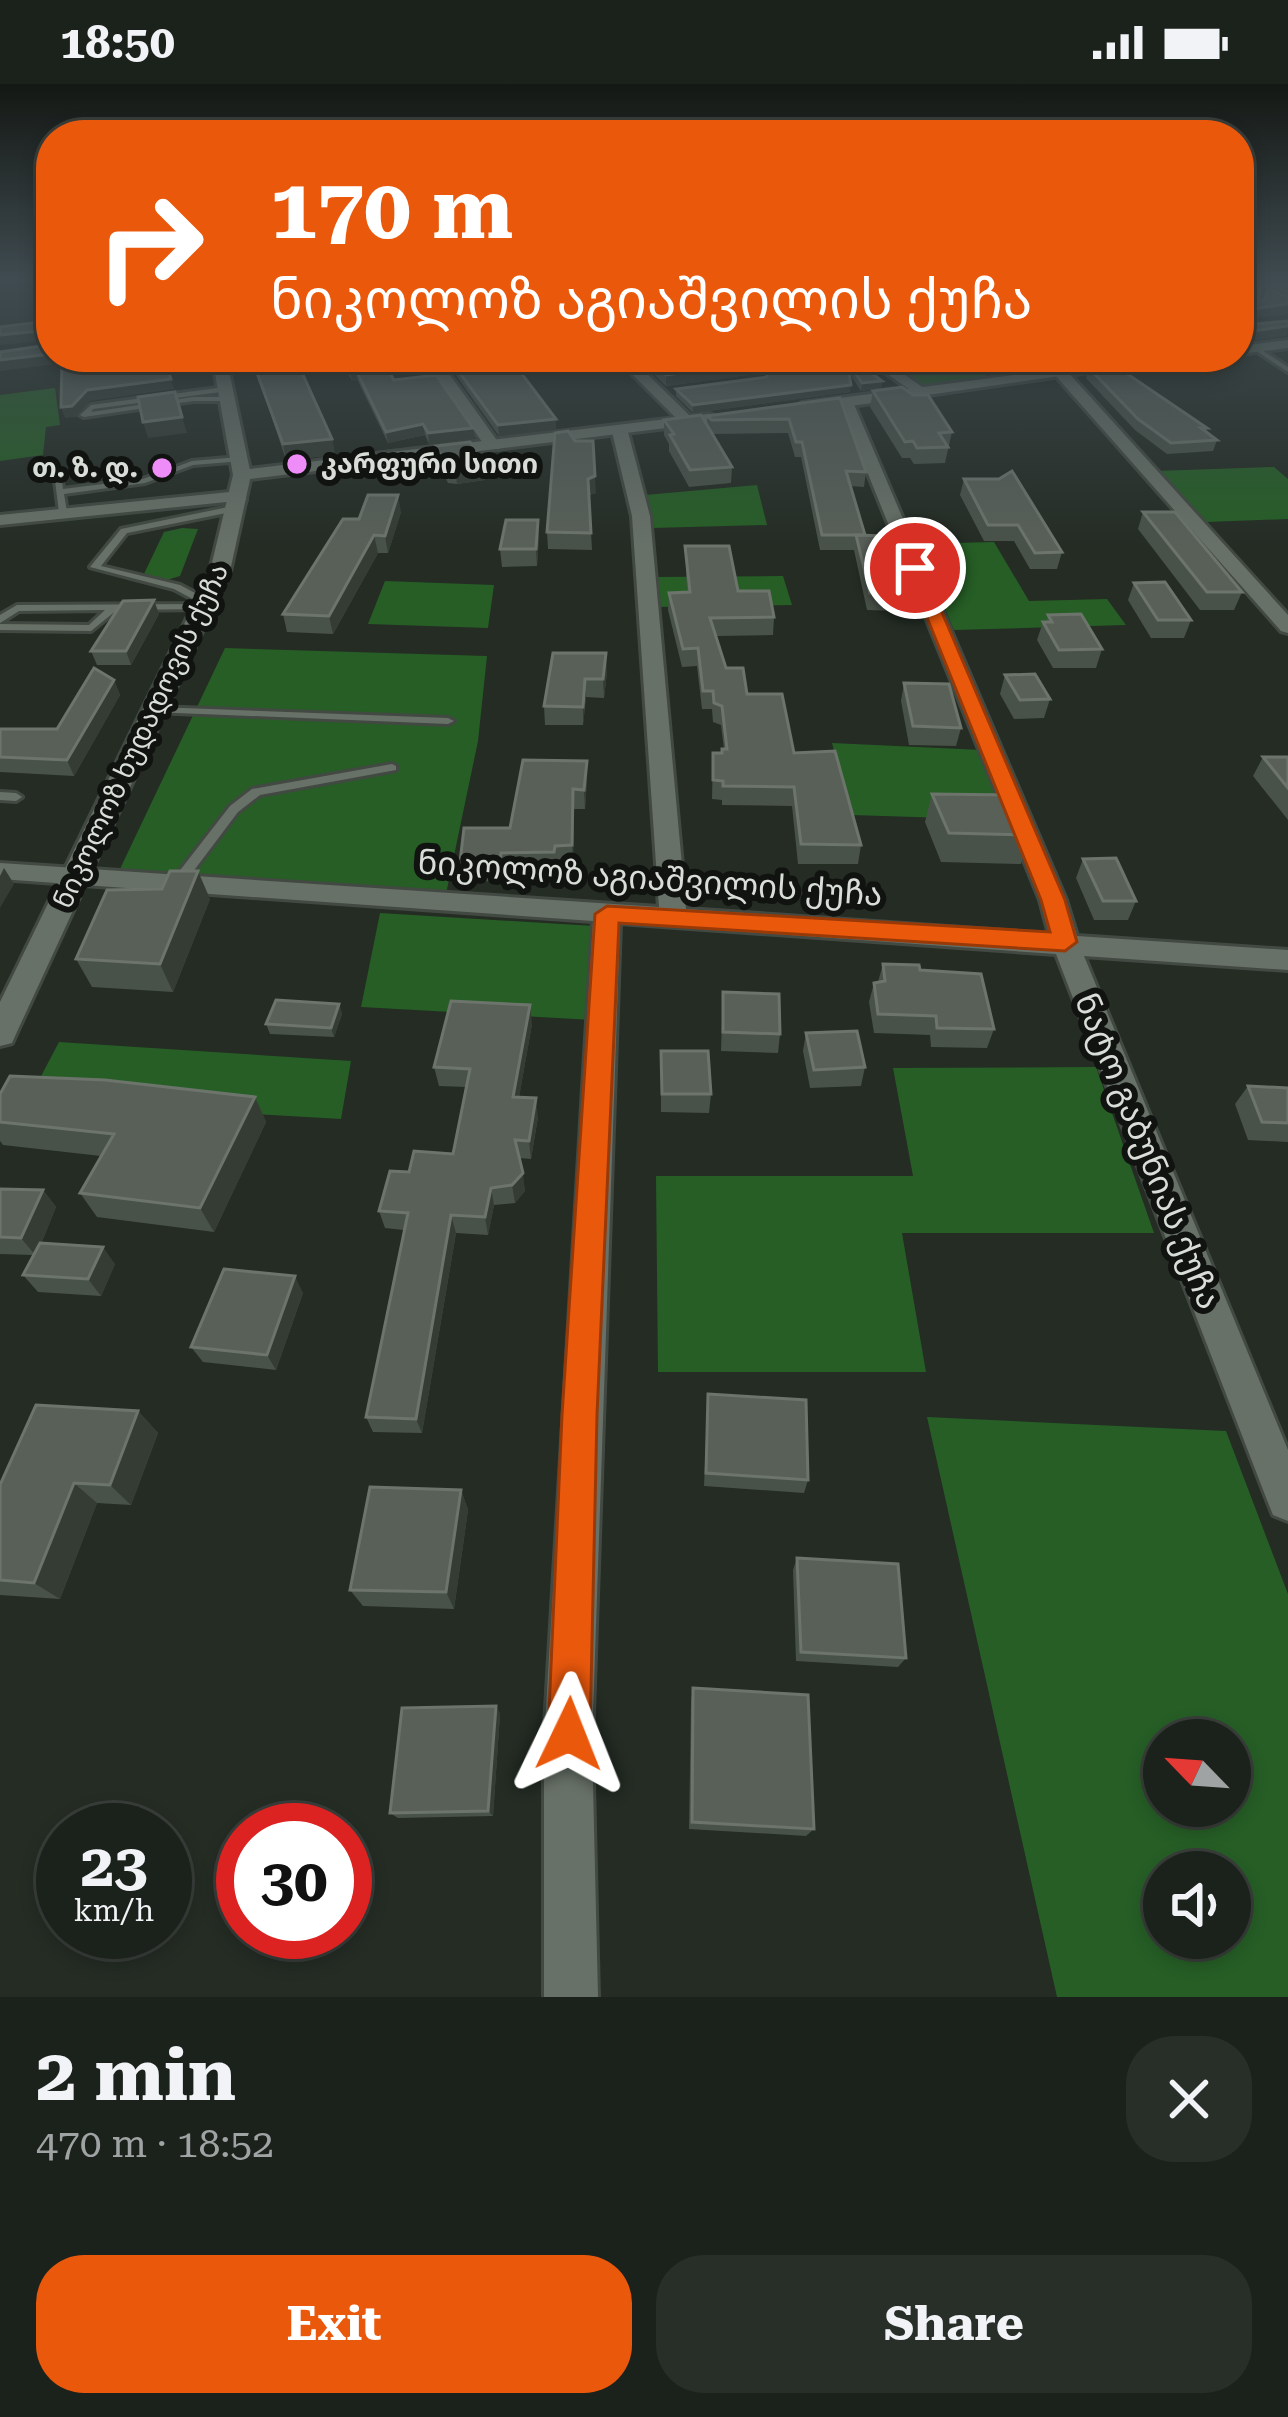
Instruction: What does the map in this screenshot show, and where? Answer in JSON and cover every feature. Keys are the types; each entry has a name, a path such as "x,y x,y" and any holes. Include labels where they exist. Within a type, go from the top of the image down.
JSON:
{"street":[{"name":"ნიკოლოზ ხუდადოვის ქუჩა","path":"0,1034 80,877 206,605 240,485 222,372"},
{"path":"441,372 493,446"},
{"path":"637,372 688,422"},
{"path":"891,372 921,391"},
{"path":"778,411 1026,372"},
{"path":"1071,372 1288,627"},
{"name":"ნატო გაბუნიას ქუჩა","path":"846,402 1053,900 1065,942 1288,1500"},
{"path":"0,520 493,446 733,416"},
{"path":"620,432 641,516 673,916"},
{"name":"ნიკოლოზ აგიაშვილის ქუჩა","path":"0,871 1288,960"},
{"path":"571,1997 566,1825 578,1438 607,914"}],"lane":[{"path":"658,392 679,390"},
{"path":"226,394 193,399 84,415 91,407 226,394"},
{"path":"60,492 145,482 192,464 240,485"},
{"path":"57,475 63,512"},
{"path":"206,605 177,587 95,567 124,531 240,485"},
{"path":"0,624 17,608 206,605"},
{"path":"0,624 91,628 99,626 114,608"},
{"path":"157,710 448,721"},
{"path":"178,882 234,809 256,792 392,768"},
{"path":"0,796 16,797"}],"green space":[{"path":"899,372 980,372 991,379 922,388"},
{"path":"55,388 60,425 46,427 43,455 0,461 0,395"},
{"path":"1274,467 1288,479 1288,519 1207,522 1156,471"},
{"path":"757,485 767,525 652,528 645,495"},
{"path":"198,529 180,576 164,581 143,576 164,532"},
{"path":"994,542 1029,601 1107,599 1126,625 954,630 917,544"},
{"path":"783,576 792,605 656,607 653,577"},
{"path":"385,581 494,585 488,628 368,624"},
{"path":"225,648 487,656 478,741 446,894 119,871"},
{"path":"832,743 982,750 1011,820 851,815"},
{"path":"380,913 594,926 593,1020 361,1007"},
{"path":"59,1042 351,1061 341,1119 28,1101"},
{"path":"1096,1067 1154,1233 902,1233 926,1372 658,1372 656,1176 913,1176 893,1068"},
{"path":"927,1417 1226,1431 1288,1594 1288,1997 1057,1997"}],"building":[{"path":"62,372 168,372 171,379 87,390 72,406 61,407"},
{"path":"257,372 302,372 332,439 283,444"},
{"path":"357,372 389,372 394,380 436,375 473,428 428,433 423,424 386,432"},
{"path":"459,372 520,372 556,419 498,425"},
{"path":"768,372 849,372 851,385 693,405 676,389 767,377"},
{"path":"854,372 870,372 882,381 862,383"},
{"path":"1093,372 1124,372 1207,428 1201,428 1217,440 1171,443 1138,419"},
{"path":"902,387 913,395 928,395 952,432 939,433 948,447 917,448 913,441 905,442 873,391"},
{"path":"175,392 182,417 143,422 138,397"},
{"path":"840,398 866,472 846,471 865,535 822,535 802,442 796,442 789,419 712,420 707,416"},
{"path":"701,415 732,467 690,470 664,420"},
{"path":"568,431 575,441 593,441 595,476 588,479 591,533 547,532 555,433"},
{"path":"470,442 483,464 446,466 436,446"},
{"path":"1012,471 1062,552 1035,553 1018,525 988,525 964,479 999,479"},
{"path":"368,495 398,495 385,536 374,535 329,616 283,614 343,519 359,519"},
{"path":"1143,512 1175,512 1242,592 1207,592"},
{"path":"506,520 538,520 536,549 500,549"},
{"path":"856,535 885,536 902,593 870,593"},
{"path":"685,546 729,546 738,591 769,591 774,617 710,618 726,668 743,668 747,694 782,694 794,753 835,751 861,845 801,844 794,787 723,786 723,781 713,780 713,753 727,749 722,706 714,703 713,691 703,691 698,648 683,649 669,593 690,592"},
{"path":"1165,582 1191,620 1158,620 1134,583"},
{"path":"154,600 126,651 91,651 123,601"},
{"path":"1081,614 1102,649 1059,650 1043,622 1052,622 1048,615"},
{"path":"553,653 606,653 603,679 585,679 583,707 544,706"},
{"path":"94,668 114,680 67,760 0,757 0,729 57,729"},
{"path":"1035,674 1050,699 1020,700 1005,675"},
{"path":"904,683 949,684 961,728 913,726"},
{"path":"1263,757 1288,757 1288,788"},
{"path":"523,760 587,761 584,790 573,789 572,845 555,846 554,852 501,853 500,862 460,862 464,828 510,828"},
{"path":"932,794 1013,795 1030,835 949,833"},
{"path":"1116,858 1136,901 1103,901 1083,859"},
{"path":"170,871 198,871 160,964 76,959 107,890 162,889"},
{"path":"883,964 981,974 994,1029 937,1028 936,1016 878,1014 874,983 885,981"},
{"path":"723,992 779,994 780,1034 723,1032"},
{"path":"276,1000 339,1004 331,1028 266,1024"},
{"path":"451,1001 530,1005 513,1097 536,1098 529,1141 515,1140 523,1173 512,1185 491,1188 485,1217 451,1215 416,1419 366,1417 408,1213 379,1211 390,1171 409,1172 414,1151 453,1154 470,1069 434,1067"},
{"path":"857,1031 865,1067 814,1070 806,1033"},
{"path":"661,1051 708,1051 711,1094 662,1094"},
{"path":"10,1076 105,1080 255,1097 200,1208 80,1193 114,1134 0,1122 0,1094"},
{"path":"1248,1086 1288,1088 1288,1123 1262,1122"},
{"path":"0,1189 43,1190 21,1238 0,1237"},
{"path":"40,1243 103,1247 88,1279 23,1275"},
{"path":"224,1269 295,1276 267,1355 191,1347"},
{"path":"708,1394 806,1400 808,1480 706,1473"},
{"path":"36,1405 138,1411 110,1485 74,1483 34,1583 0,1580 0,1485"},
{"path":"370,1487 461,1490 446,1592 350,1590"},
{"path":"797,1558 898,1564 906,1658 801,1652"},
{"path":"693,1688 808,1695 814,1829 692,1822"},
{"path":"496,1706 488,1811 390,1813 402,1708"}],"place":[{"name":"კარფური სითი","path":"297,464"},
{"name":"თ. ზ. დ.","path":"162,468"}],"route":[{"path":"569,1734 579,1415 607,914 1065,942 1053,900 915,568"}]}
